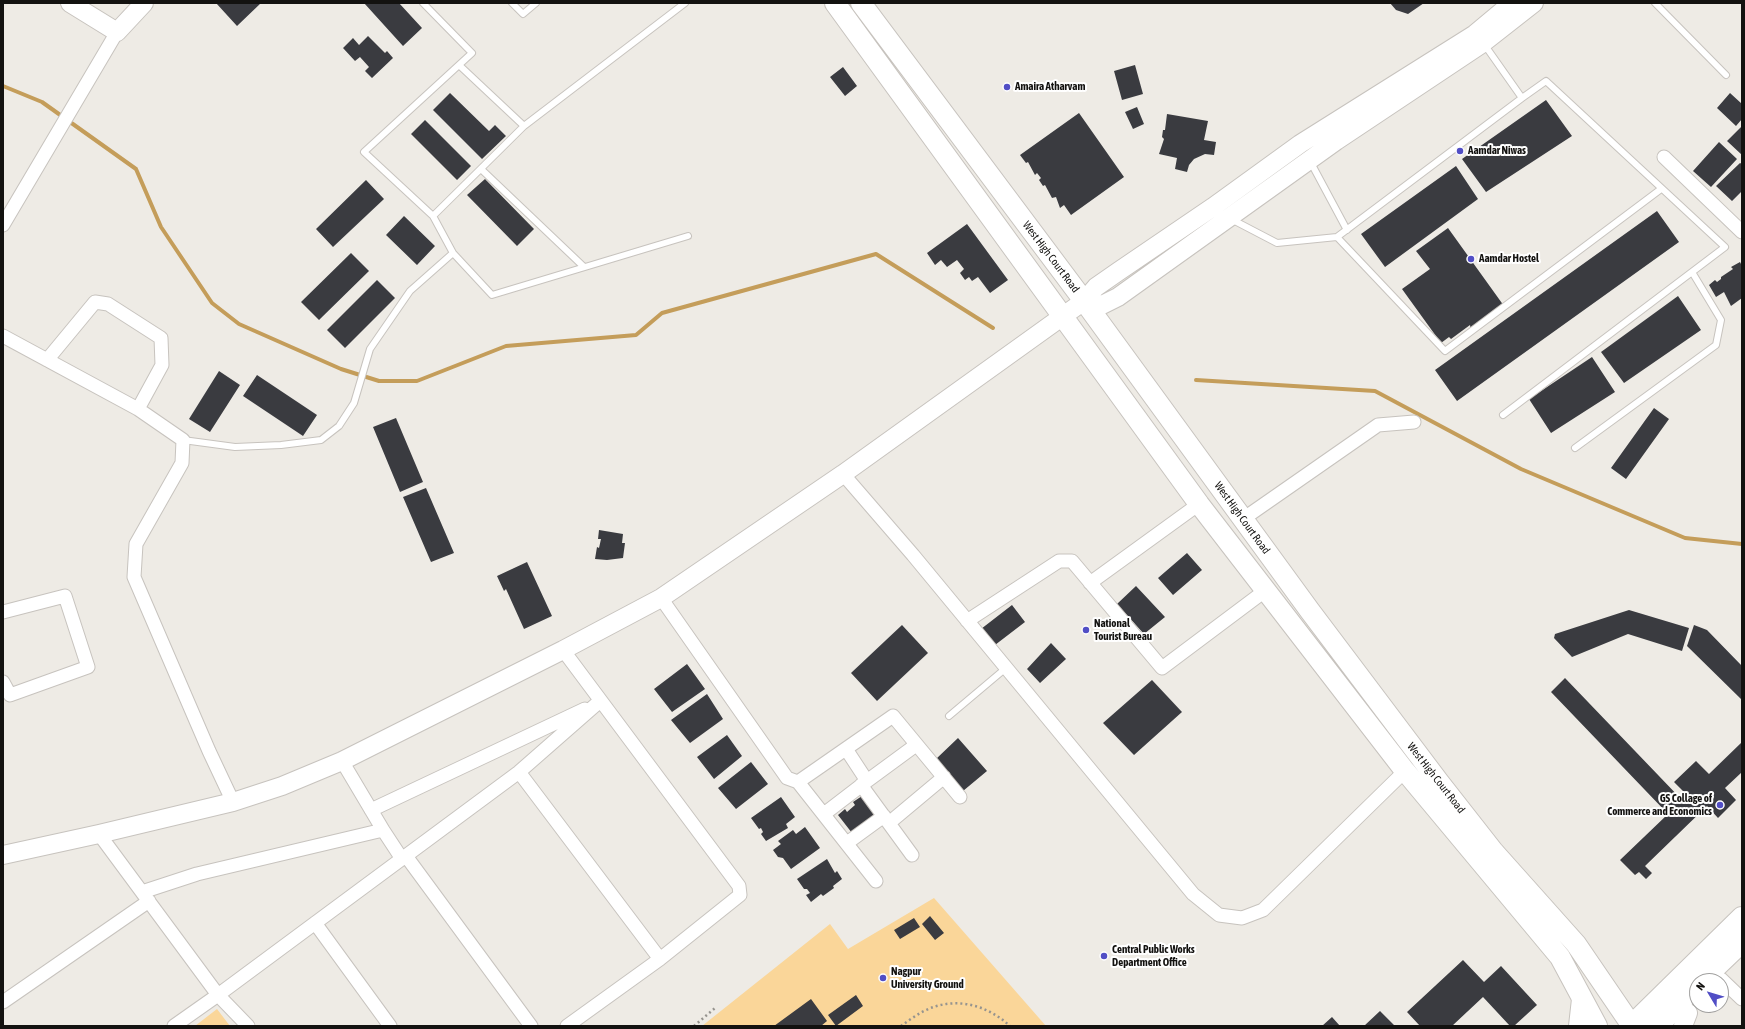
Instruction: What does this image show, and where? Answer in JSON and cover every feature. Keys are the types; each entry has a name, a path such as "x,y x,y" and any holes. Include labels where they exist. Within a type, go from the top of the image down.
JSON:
{"highway":[{"path":"1632,1026 1742,918"},
{"path":"1708,973 1742,941"},
{"path":"1723,973 1742,951"},
{"path":"1726,973 1742,960"},
{"path":"1657,1026 1689,992"},
{"path":"1667,1026 1688,1013"}],"main road":[{"path":"70,3 117,32 144,3"},
{"name":"West High Court Road","path":"835,3 1199,504 1405,771 1560,957 1581,999 1597,1026"},
{"name":"West High Court Road","path":"860,3 1084,301 1314,617 1483,839 1576,944 1632,1026"},
{"path":"1084,301 1102,305 1118,297 1479,38 1512,3"},
{"path":"3,855 232,802 282,786 342,761 563,650 660,598 843,474 1084,301 1096,287 1213,207 1300,144 1479,38 1534,3"},
{"path":"1578,1026 1581,999"}],"street":[{"path":"3,225 117,32"},
{"path":"1664,157 1742,232"},
{"path":"47,360 95,302 108,304 161,338 162,365 138,409"},
{"path":"3,336 138,409 182,440 182,463 136,544 134,577 208,751 232,802"},
{"path":"1243,519 1378,425 1414,422"},
{"path":"843,474 1193,894 1219,915 1242,918 1264,910 1405,771"},
{"path":"1090,582 1199,504"},
{"path":"967,621 1059,561 1072,561 1162,668 1266,590"},
{"path":"3,612 65,596 88,667 10,695 3,682"},
{"path":"660,598 787,778 798,782 876,880"},
{"path":"563,650 596,704 739,886 740,895 660,959 567,1026"},
{"path":"174,1026 519,772 596,704"},
{"path":"371,810 576,712 596,704"},
{"path":"798,782 893,716 960,797"},
{"path":"824,814 916,745"},
{"path":"846,749 886,820 912,854"},
{"path":"342,761 382,830 532,1026"},
{"path":"519,772 660,959"},
{"path":"847,843 886,820 944,777"},
{"path":"3,1002 145,896 197,874 382,830"},
{"path":"99,834 218,995 248,1026"},
{"path":"315,923 390,1026"},
{"path":"1729,990 1742,1000"}],"lane":[{"path":"423,3 472,53 364,152 433,216 453,253 492,295 688,236"},
{"path":"512,3 523,14 536,3"},
{"path":"433,216 524,126 686,3"},
{"path":"1655,3 1726,75"},
{"path":"1479,38 1522,98"},
{"path":"459,65 524,126"},
{"path":"1228,218 1277,242 1337,237 1546,81 1725,247 1504,415"},
{"path":"1309,160 1347,230"},
{"path":"481,169 584,268"},
{"path":"1337,237 1445,351 1661,189"},
{"path":"182,440 235,447 281,445 321,440 339,426 354,403 370,349 410,291 453,253"},
{"path":"1575,448 1716,345 1721,320 1692,272"},
{"path":"949,716 1006,668"}],"path":[{"path":"901,1026 924,1011 953,1002 979,1006 1010,1026"},
{"path":"694,1026 715,1008"}],"shaded area":[{"name":"Nagpur University Ground","path":"934,898 1046,1026 702,1026 830,924 848,949"},
{"path":"217,1009 230,1026 195,1026"}],"building":[{"path":"216,3 261,3 237,26"},
{"path":"364,3 399,3 422,28 403,46"},
{"path":"1390,3 1424,3 1408,14 1396,10"},
{"path":"368,36 385,53 387,51 393,58 372,78 365,71 369,67 360,57 355,61 343,48 353,38 359,45"},
{"path":"1135,65 1143,94 1122,100 1114,71"},
{"path":"843,67 857,86 845,96 830,77"},
{"path":"450,93 489,131 495,125 506,136 482,159 433,110"},
{"path":"1730,93 1742,104 1742,119 1736,126 1717,108"},
{"path":"1546,100 1572,136 1486,192 1462,159"},
{"path":"1137,107 1144,124 1133,129 1125,112"},
{"path":"1079,113 1124,177 1071,215 1064,205 1060,208 1056,197 1052,198 1045,185 1043,186 1039,180 1041,178 1037,173 1035,175 1028,162 1026,163 1020,155"},
{"path":"1167,114 1208,121 1204,140 1216,142 1214,155 1205,154 1194,159 1189,165 1187,172 1175,169 1177,158 1159,154 1164,139 1162,137 1163,130 1165,130"},
{"path":"425,120 471,166 457,180 411,134"},
{"path":"1742,126 1742,155 1727,141"},
{"path":"1719,142 1737,159 1711,187 1693,171"},
{"path":"1740,163 1742,164 1742,191 1732,201 1716,186"},
{"path":"1456,166 1478,199 1385,267 1361,234"},
{"path":"485,179 534,229 517,246 467,195"},
{"path":"366,180 384,199 333,247 316,229"},
{"path":"1657,211 1679,242 1457,401 1435,370"},
{"path":"404,216 435,246 417,265 386,235"},
{"path":"967,224 1008,280 990,293 978,277 972,281 969,277 965,280 960,273 964,269 957,260 947,267 941,260 935,265 927,253"},
{"path":"1448,228 1504,306 1471,330 1470,325 1451,339 1449,337 1441,343 1402,289 1430,269 1416,251"},
{"path":"351,253 369,271 319,320 301,302"},
{"path":"1740,262 1742,266 1742,298 1731,306 1724,292 1716,297 1709,285 1715,280 1717,282 1721,279 1721,277 1733,269 1731,267"},
{"path":"377,280 395,298 345,348 327,330"},
{"path":"1678,296 1701,330 1624,383 1601,352"},
{"path":"1592,357 1615,392 1551,433 1529,399"},
{"path":"219,371 240,385 210,432 189,419"},
{"path":"257,375 317,415 303,436 243,396"},
{"path":"1654,408 1669,419 1626,479 1611,468"},
{"path":"396,418 423,482 400,492 373,427"},
{"path":"426,488 454,553 431,562 403,497"},
{"path":"599,530 623,534 622,543 625,543 623,558 607,560 595,559 597,547 599,548 601,539 598,539"},
{"path":"1187,553 1202,570 1173,595 1158,578"},
{"path":"527,562 552,616 524,629 506,589 504,591 497,576"},
{"path":"1136,586 1165,617 1144,634 1117,604"},
{"path":"1012,605 1025,622 995,645 981,629"},
{"path":"1629,610 1689,628 1682,651 1628,634 1572,657 1554,638 1555,634"},
{"path":"902,625 928,653 877,701 851,673"},
{"path":"1694,625 1707,630 1742,666 1742,700 1687,646"},
{"path":"1051,643 1066,659 1040,683 1027,669"},
{"path":"687,664 705,689 672,712 654,689"},
{"path":"1565,678 1682,800 1687,795 1674,782 1696,761 1709,774 1742,742 1742,772 1725,788 1736,800 1718,818 1707,806 1645,866 1652,873 1646,879 1639,872 1635,875 1620,860 1668,814 1551,692"},
{"path":"1152,680 1182,712 1134,755 1103,723"},
{"path":"707,694 723,719 690,743 671,720"},
{"path":"727,735 742,756 714,779 697,757"},
{"path":"958,738 987,771 963,791 936,759"},
{"path":"751,762 768,784 736,809 718,788"},
{"path":"862,796 876,814 852,833 838,815 845,809 847,812 855,805 853,802"},
{"path":"781,797 795,817 786,824 788,828 766,841 761,834 763,832 761,828 759,829 751,818"},
{"path":"805,827 820,848 791,869 783,858 778,857 773,850 781,844 778,841 793,830 796,834"},
{"path":"827,859 835,873 837,871 842,879 833,886 834,888 823,896 821,894 811,902 806,895 810,893 807,889 804,889 797,879"},
{"path":"930,916 944,933 935,940 922,924"},
{"path":"914,918 920,927 900,939 894,930"},
{"path":"1463,960 1484,982 1501,966 1537,1005 1514,1026 1510,1026 1483,997 1452,1026 1420,1026 1407,1012"},
{"path":"856,995 863,1006 836,1026 828,1015"},
{"path":"811,999 827,1021 821,1026 774,1026"},
{"path":"1380,1011 1395,1026 1364,1026"},
{"path":"1332,1017 1340,1026 1322,1026"}],"waterway":[{"path":"3,86 42,102 136,169 161,227 212,303 239,324 341,369 379,381 417,381 506,346 636,335 662,313 876,254 993,328"},
{"path":"1196,380 1375,391 1521,469 1685,538 1742,544"}],"place":[{"name":"Amaira Atharvam","path":"1007,87"},
{"name":"Aamdar Niwas","path":"1460,151"},
{"name":"Aamdar Hostel","path":"1471,259"},
{"name":"National Tourist Bureau","path":"1086,630"},
{"name":"GS Collage of Commerce and Economics","path":"1720,805"},
{"name":"Central Public Works Department Office","path":"1104,956"},
{"name":"Nagpur University Ground","path":"883,978"}]}
